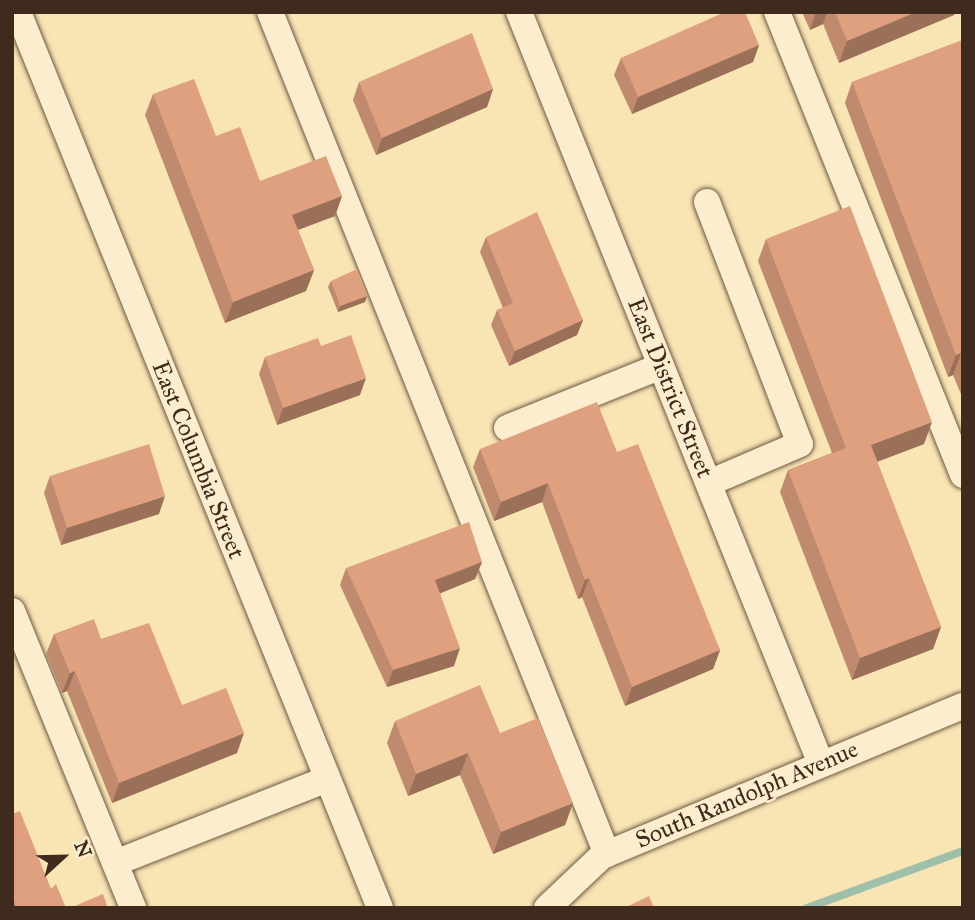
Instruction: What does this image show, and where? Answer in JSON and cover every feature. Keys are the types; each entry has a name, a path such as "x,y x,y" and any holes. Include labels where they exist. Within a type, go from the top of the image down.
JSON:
{"street":[{"name":"East Columbia Street","path":"18,12 380,908"},
{"path":"270,12 607,854"},
{"name":"East District Street","path":"519,12 821,764"},
{"path":"777,12 963,475"},
{"path":"707,202 800,444 709,483"},
{"path":"508,428 661,366"},
{"path":"12,611 133,908"},
{"name":"South Randolph Avenue","path":"547,908 607,854 963,706"},
{"path":"115,863 327,779"}],"building":[{"path":"725,12 745,12 759,45 638,97 621,58"},
{"path":"835,12 916,12 847,41"},
{"path":"472,33 493,89 382,138 359,82"},
{"path":"963,40 963,358 961,353 956,355 852,82"},
{"path":"194,79 216,136 240,127 260,181 326,156 342,196 292,215 314,270 233,302 153,94"},
{"path":"850,206 932,422 871,445 941,627 860,658 788,470 846,448 766,239"},
{"path":"537,212 583,320 515,351 497,310 513,303 486,237"},
{"path":"357,269 367,296 340,306 331,281"},
{"path":"351,335 366,378 283,408 265,357 318,338 321,346"},
{"path":"597,402 617,452 638,444 720,650 632,687 589,578 585,580 548,483 501,502 480,449"},
{"path":"149,444 165,496 67,528 50,476"},
{"path":"469,522 482,562 435,580 460,648 393,670 346,568"},
{"path":"94,619 101,639 149,623 182,705 226,688 244,733 119,783 75,671 70,673 54,634"},
{"path":"480,685 500,733 538,718 573,803 501,832 468,753 416,774 395,721"},
{"path":"20,811 51,889 56,884 66,908 17,908 12,896 12,814"},
{"path":"103,894 108,908 70,908"},
{"path":"649,896 654,908 624,908"}],"waterway":[{"path":"807,908 963,851"}]}
